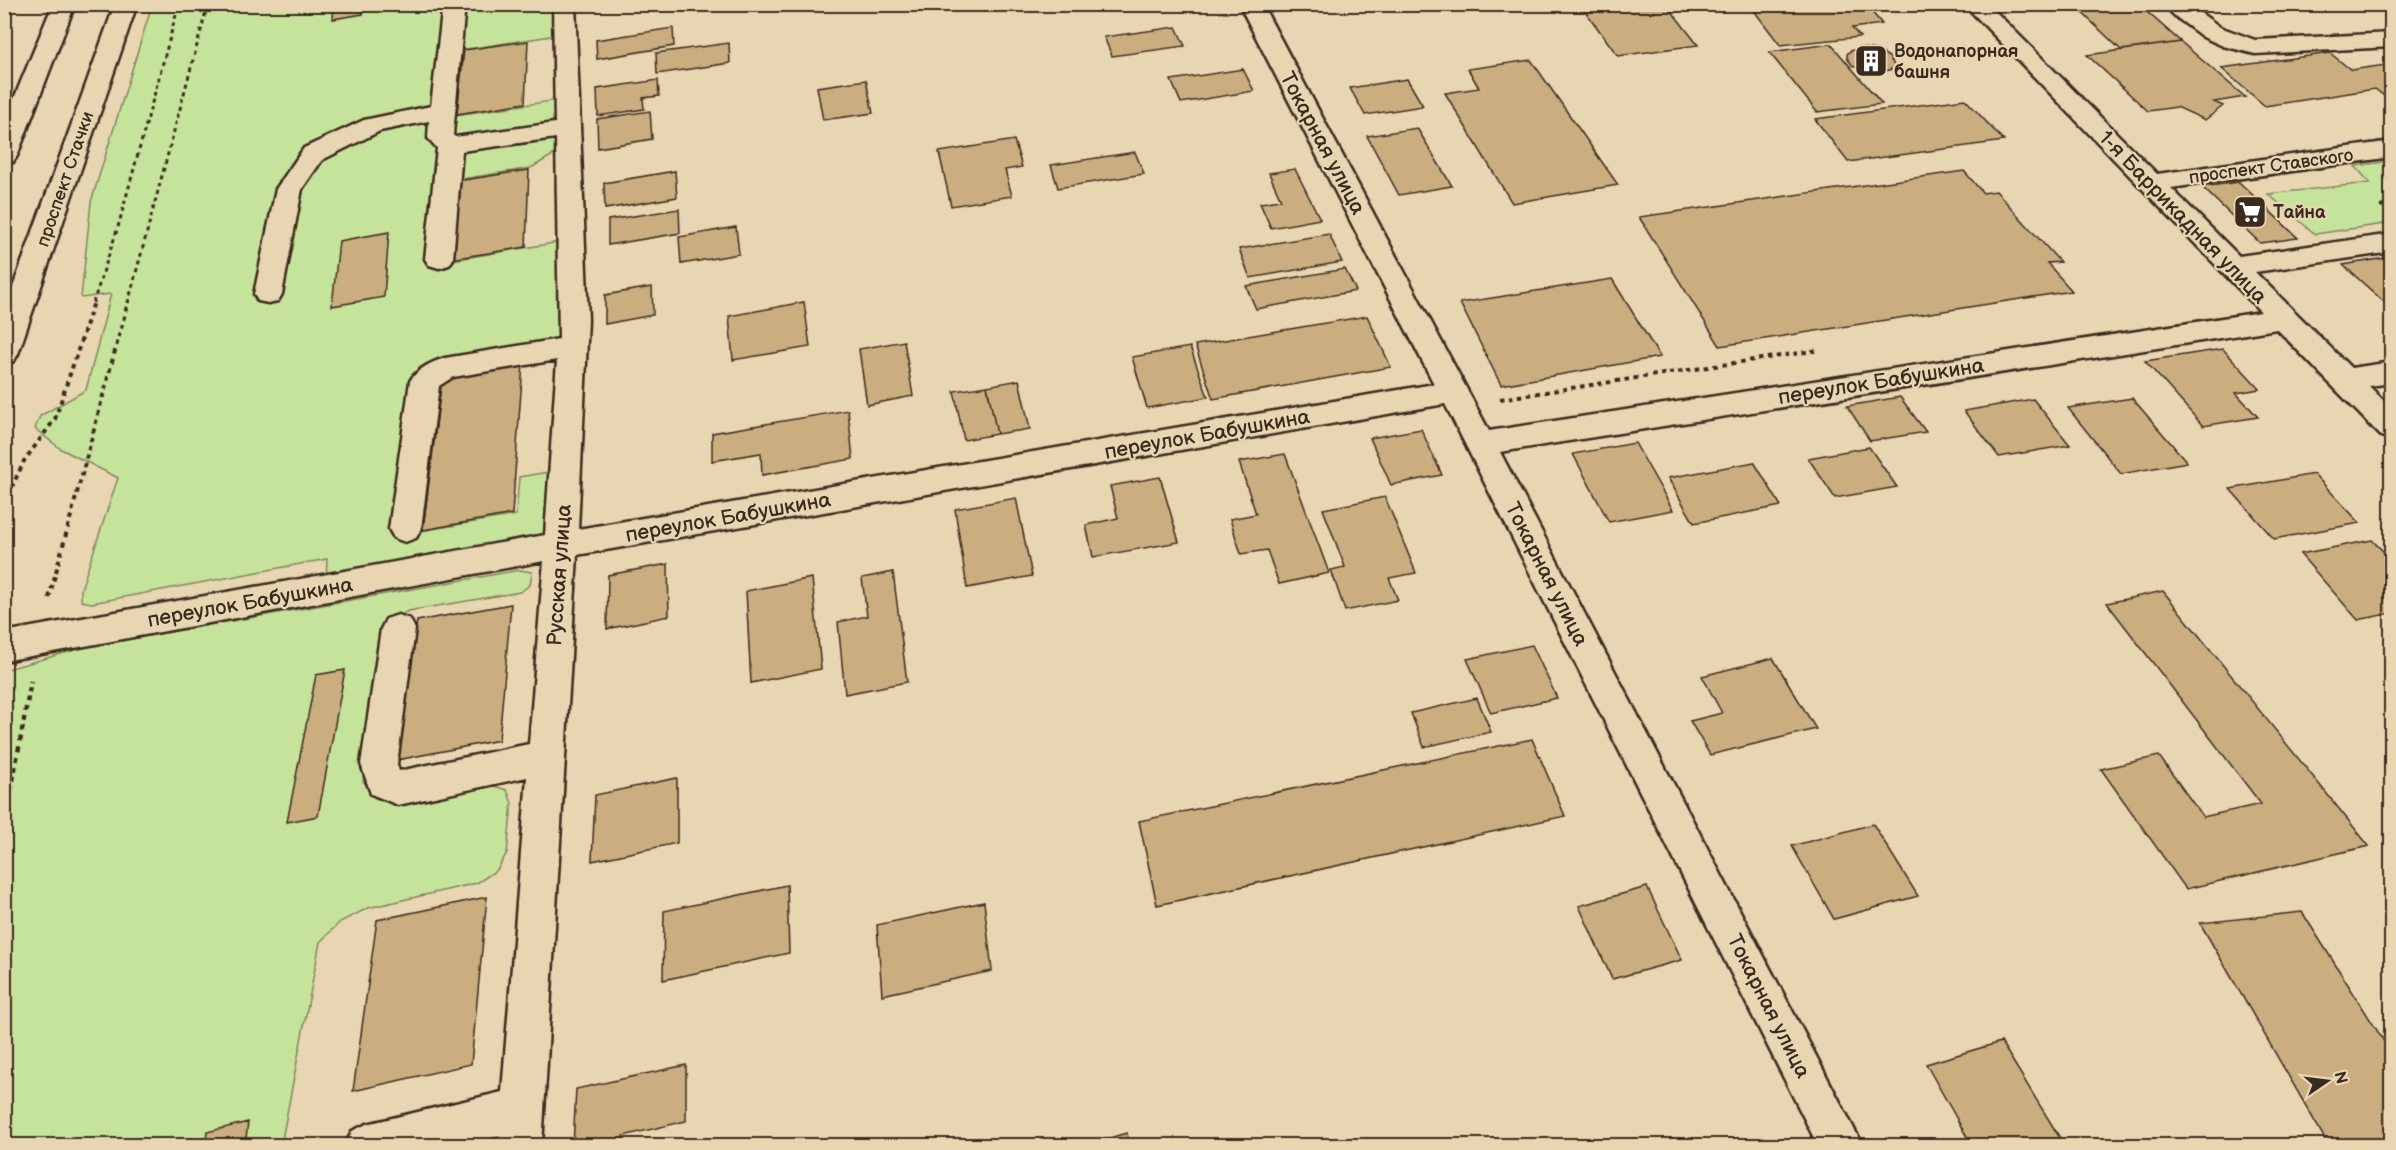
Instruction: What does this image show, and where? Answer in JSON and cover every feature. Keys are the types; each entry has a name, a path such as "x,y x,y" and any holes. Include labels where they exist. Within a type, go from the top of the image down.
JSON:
{"street":[{"path":"4,156 64,4"},
{"name":"проспект Стачки","path":"4,354 126,4"},
{"path":"454,4 440,138 450,145 568,129"},
{"name":"Русская улица","path":"521,1127 573,347 564,4"},
{"name":"Токарная улица","path":"1250,4 1480,444 1841,1146"},
{"name":"1-я Баррикадная улица","path":"1975,4 2391,428"},
{"path":"2174,4 2214,35 2233,43 2255,47 2391,40"},
{"path":"268,294 289,189 314,154 374,125 443,111"},
{"path":"439,259 450,145"},
{"name":"проспект Ставского","path":"2150,183 2391,149"},
{"path":"2231,266 2391,243"},
{"name":"переулок Бабушкина","path":"1480,444 2282,318"},
{"path":"405,529 425,381 445,368 573,347"},
{"path":"2343,380 2391,372"},
{"name":"переулок Бабушкина","path":"4,647 561,545 1453,392"},
{"path":"398,628 379,764 384,782 398,788 546,757"},
{"path":"367,1146 521,1127"}],"path":[{"path":"4,15 9,4"},
{"path":"4,504 24,461 55,419 117,227 179,4"},
{"path":"4,830 38,641 208,4"}],"green space":[{"path":"152,5 557,5 557,35 461,50 455,115 558,100 565,148 531,168 455,180 447,261 560,242 563,356 440,377 420,531 516,515 519,477 548,472 555,477 546,536 326,581 327,559 92,603 81,601 81,589 118,478 61,449 35,429 40,416 86,390 111,294 81,298 91,202"},
{"path":"2391,161 2391,223 2315,234 2268,194 2370,183 2355,166"},
{"path":"520,570 532,572 530,585 520,592 408,611 394,619 385,628 363,781 375,798 398,804 494,786 507,790 512,803 507,853 497,870 477,883 368,908 340,922 320,942 281,1145 5,1145 4,670 86,647"}],"building":[{"path":"334,4 365,4 363,14 333,19"},
{"path":"1599,4 1666,4 1698,45 1618,56 1582,7"},
{"path":"1749,4 1865,4 1882,24 1852,28 1860,37 1780,45"},
{"path":"2073,4 2138,4 2181,42 2121,50"},
{"path":"1176,27 1185,46 1112,56 1104,37"},
{"path":"673,28 674,46 597,59 596,40"},
{"path":"528,41 525,103 457,114 464,50"},
{"path":"2181,42 2245,97 2214,102 2223,106 2205,120 2177,107 2148,111 2087,55"},
{"path":"729,43 730,63 657,74 656,53"},
{"path":"1831,44 1882,104 1817,112 1769,52"},
{"name":"Водонапорная башня","path":"1862,48 1877,50 1889,57 1894,65 1892,69 1874,74 1853,66 1847,54"},
{"path":"2330,53 2351,70 2392,64 2392,102 2375,89 2265,106 2221,68"},
{"path":"1531,60 1618,185 1512,203 1445,93 1479,88 1468,69"},
{"path":"1243,69 1254,91 1181,103 1171,80"},
{"path":"1407,79 1423,106 1365,115 1350,88"},
{"path":"658,80 659,96 643,98 644,109 598,116 597,89"},
{"path":"866,80 873,113 823,120 817,87"},
{"path":"1965,99 2004,141 1848,162 1815,119"},
{"path":"650,111 652,139 598,148 597,119"},
{"path":"1417,128 1452,186 1399,195 1367,136"},
{"path":"1014,140 1022,167 1005,170 1012,196 951,206 939,152"},
{"path":"1135,152 1144,174 1058,188 1051,165"},
{"path":"1295,169 1320,219 1271,228 1260,203 1281,200 1269,173"},
{"path":"529,170 526,247 450,259 457,181"},
{"path":"675,171 677,197 605,209 604,183"},
{"path":"1964,171 1983,193 1996,191 2060,262 2047,263 2072,291 1720,346 1639,217"},
{"name":"Тайна","path":"2239,182 2298,238 2260,243 2202,187"},
{"path":"679,209 680,233 608,245 608,220"},
{"path":"736,227 739,254 681,264 679,237"},
{"path":"389,232 384,297 332,306 339,241"},
{"path":"1329,234 1342,262 1250,278 1239,249"},
{"path":"2392,257 2392,309 2343,265"},
{"path":"1345,269 1356,291 1256,309 1246,286"},
{"path":"1612,279 1660,357 1501,385 1460,303"},
{"path":"652,287 653,315 605,324 605,295"},
{"path":"804,302 810,347 733,360 729,316"},
{"path":"1367,316 1391,367 1213,399 1195,345"},
{"path":"904,341 913,396 867,405 859,349"},
{"path":"1190,347 1208,397 1147,408 1132,357"},
{"path":"2223,349 2260,389 2236,393 2258,417 2203,426 2145,361"},
{"path":"523,364 512,514 423,530 442,378"},
{"path":"1019,380 1030,429 997,434 987,386"},
{"path":"987,386 997,434 964,440 954,391"},
{"path":"1900,397 1926,432 1870,441 1847,406"},
{"path":"2132,398 2187,462 2121,474 2068,408"},
{"path":"2033,399 2070,445 1999,457 1964,411"},
{"path":"848,410 853,459 762,475 761,453 712,461 712,433"},
{"path":"1421,429 1442,475 1391,485 1370,438"},
{"path":"1635,443 1673,510 1609,522 1573,454"},
{"path":"1869,447 1897,487 1835,498 1808,458"},
{"path":"1285,454 1329,573 1279,584 1267,550 1241,554 1230,519 1256,514 1239,462"},
{"path":"1754,462 1781,506 1694,523 1668,478"},
{"path":"2314,474 2360,523 2274,539 2230,489"},
{"path":"1160,477 1179,542 1093,557 1086,525 1118,518 1110,486"},
{"path":"1385,497 1416,573 1389,578 1398,600 1345,611 1331,570 1345,567 1323,509"},
{"path":"1016,498 1032,576 967,588 955,509"},
{"path":"2372,540 2392,560 2392,613 2358,620 2300,554"},
{"path":"668,564 669,616 607,629 608,575"},
{"path":"893,572 907,682 845,694 838,622 867,616 862,578"},
{"path":"812,578 821,669 751,683 746,591"},
{"path":"2163,591 2369,846 2186,889 2101,769 2159,756 2203,817 2261,804 2107,603"},
{"path":"511,604 499,740 397,760 417,621"},
{"path":"1532,645 1557,698 1491,713 1467,659"},
{"path":"1773,658 1816,729 1710,755 1690,721 1722,713 1702,676"},
{"path":"345,670 318,816 287,822 316,675"},
{"path":"1477,698 1491,732 1424,747 1411,713"},
{"path":"1532,739 1565,816 1157,905 1139,821"},
{"path":"677,778 677,843 592,861 595,795"},
{"path":"1873,824 1918,896 1834,919 1792,846"},
{"path":"787,885 789,953 663,980 664,911"},
{"path":"1647,887 1682,960 1612,979 1579,906"},
{"path":"487,897 471,1064 353,1091 377,920"},
{"path":"984,902 992,971 882,995 877,925"},
{"path":"2302,912 2392,1054 2392,1146 2329,1146 2200,923"},
{"path":"2001,1042 2063,1143 2056,1146 1972,1146 1926,1064"},
{"path":"686,1065 686,1121 623,1136 622,1146 573,1146 576,1089"},
{"path":"248,1122 245,1146 205,1146 207,1132"},
{"path":"1127,1133 1130,1146 1080,1146"}],"place":[{"name":"Водонапорная башня","path":"1871,61"},
{"name":"Тайна","path":"2250,212"}]}
